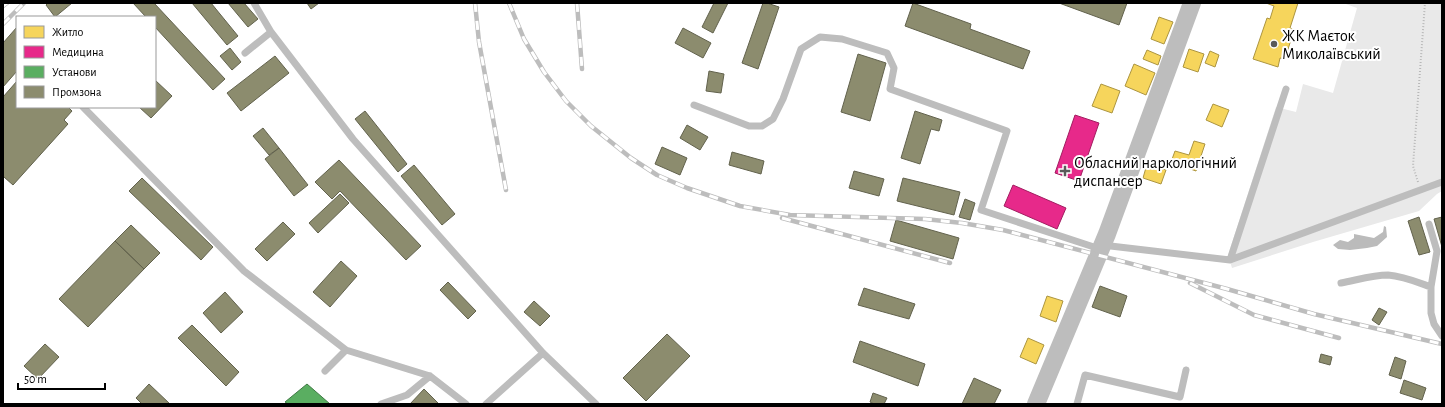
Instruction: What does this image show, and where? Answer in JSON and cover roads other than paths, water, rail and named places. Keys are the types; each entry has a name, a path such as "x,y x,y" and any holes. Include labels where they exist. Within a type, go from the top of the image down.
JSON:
{"street":[{"path":"1036,404 1101,247 1192,3"}],"lane":[{"path":"254,3 271,32 353,138 543,353 596,404"},
{"path":"245,53 271,32"},
{"path":"694,105 748,126 762,126 773,119 783,99 802,48 820,37 842,39 887,53 894,68 890,89 1006,131 981,210 1101,247 1230,260 1442,182"},
{"path":"1230,260 1286,88"},
{"path":"84,108 244,271 346,350 430,376 466,404"},
{"path":"1429,224 1437,251 1431,287 1431,313 1434,324 1442,336"},
{"path":"1342,284 1378,276 1390,275 1402,277 1431,287"},
{"path":"325,371 346,350"},
{"path":"486,404 543,353"},
{"path":"1076,404 1085,375 1180,397 1186,370"},
{"path":"381,404 406,395 430,376"}],"railway":[{"path":"3,6 7,3"},
{"path":"3,24 24,3"},
{"path":"475,3 479,42 506,190"},
{"path":"509,3 524,39 544,72 566,101 591,126 631,158 657,175 687,188 740,206 790,215 925,219 962,223 1003,230 1227,289 1314,314 1442,344"},
{"path":"577,3 582,69"},
{"path":"782,218 950,263"},
{"path":"1190,283 1254,315 1339,338"}],"place":[{"name":"ЖК Маєток Миколаївський","path":"1274,44"},
{"name":"Обласний наркологічний диспансер","path":"1065,171"}]}
